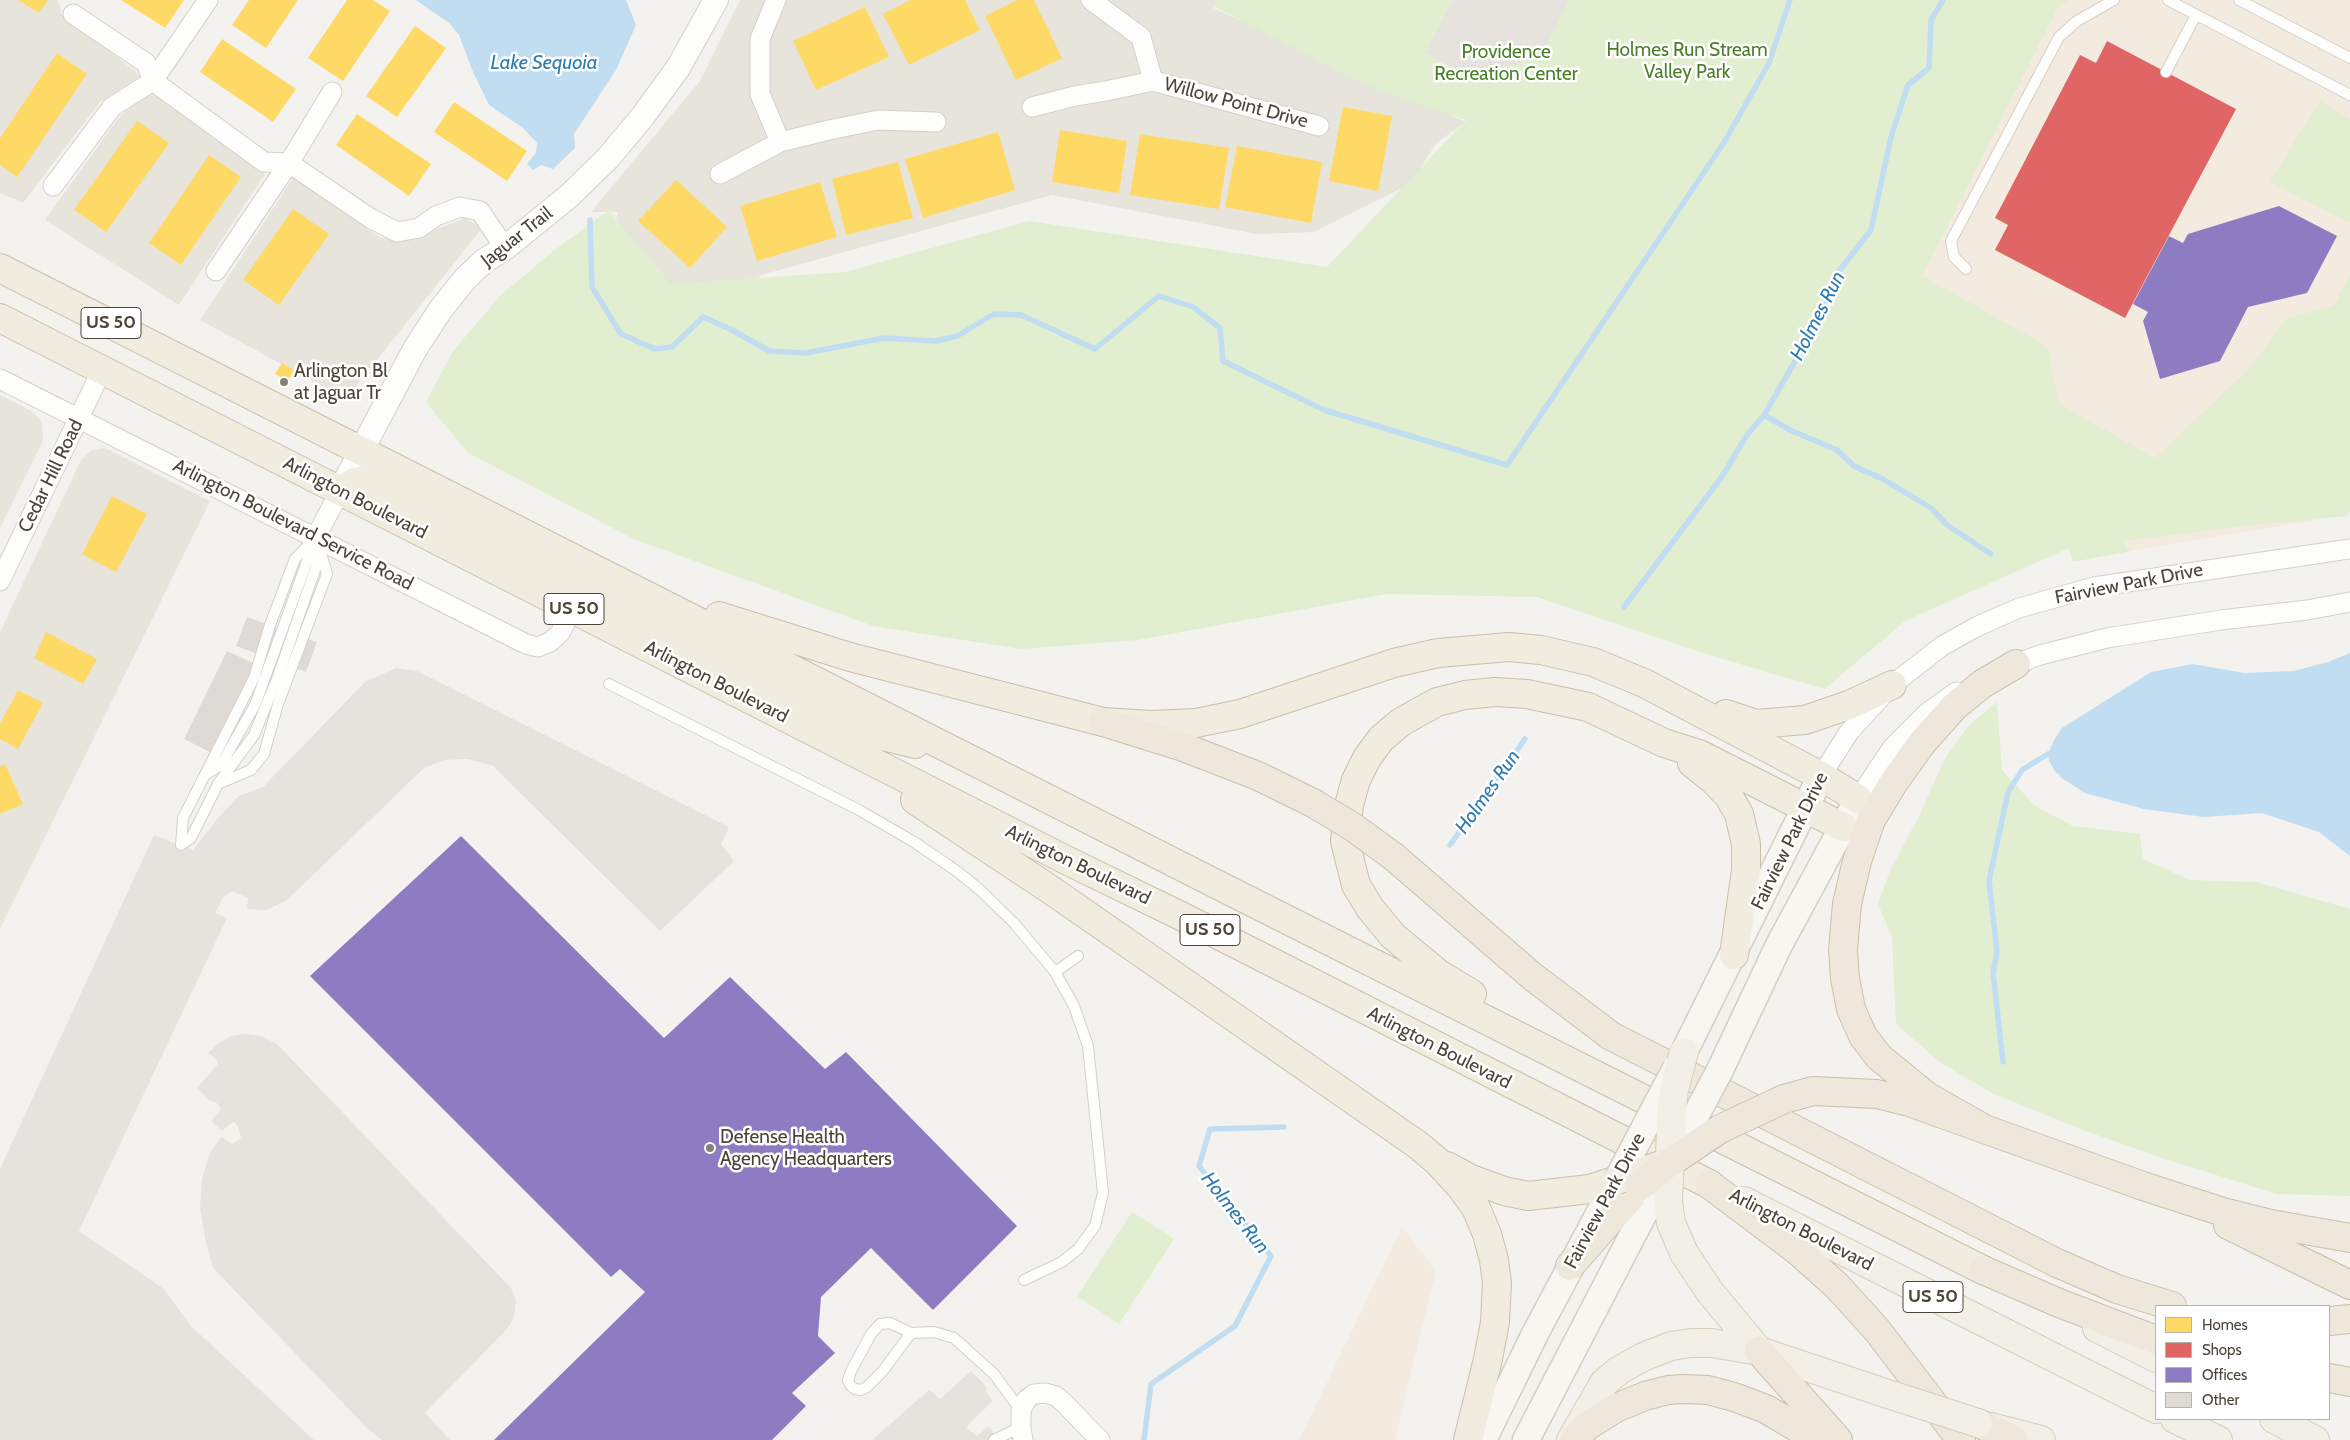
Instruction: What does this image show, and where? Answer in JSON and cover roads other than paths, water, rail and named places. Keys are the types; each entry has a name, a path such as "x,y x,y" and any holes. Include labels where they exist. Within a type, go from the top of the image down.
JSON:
{"highway":[{"name":"US 50","path":"0,268 1983,1270"},
{"name":"Arlington Boulevard","path":"0,318 1709,1184"},
{"path":"340,491 362,480 371,482 867,732 965,756"},
{"path":"589,566 690,606 850,658 1103,722 1183,747 1258,776 1313,803 1353,827 1394,856 1533,976 1611,1036 2057,1263 2117,1289 2169,1305"},
{"path":"1103,722 1151,725 1196,723 1273,704 1394,663 1438,652 1492,648 1541,650 1592,662 1644,683 1821,776 1858,799"},
{"path":"1983,1128 1928,1097 1879,1057 1863,1036 1851,1009 1845,978 1843,950 1847,904 1857,861 1871,820 1894,782 1922,743 1954,707 1982,684 2016,664"},
{"path":"1667,696 1756,724 1779,723 1805,720 1830,713 1892,684"},
{"path":"1632,1092 1576,1048 1467,991 1415,956 1393,936 1370,908 1356,885 1345,841 1349,805 1356,780 1367,758 1381,739 1401,722 1437,702 1466,695 1495,692 1553,698 1588,707 1664,743 1699,754 1842,827"},
{"path":"808,728 1051,890 1402,1134 1437,1161 1461,1187 1476,1208 1487,1234 1495,1268 1495,1322 1468,1440"},
{"path":"1664,743 1712,779 1728,795 1740,814 1746,844 1746,870 1734,955"},
{"path":"1570,1266 1670,1162 1720,1129 1784,1099 1813,1091 1877,1094 1909,1102 2143,1186 2223,1212 2261,1222 2350,1238"},
{"path":"1437,1161 1478,1182 1504,1192 1528,1196 1590,1190 1644,1190"},
{"path":"1709,1184 1776,1233 1837,1286 1970,1432 2014,1440"},
{"path":"2143,1186 2350,1285"},
{"path":"1983,1270 2155,1340"},
{"path":"2330,1321 2350,1319"},
{"path":"1759,1351 1838,1440"},
{"path":"2330,1378 2350,1382"},
{"path":"1573,1440 1588,1426 1616,1408 1645,1396 1684,1388 1708,1390 1766,1409 1818,1440"}],"main road":[{"name":"Fairview Park Drive","path":"1526,1440 1644,1190 1684,1052 1734,955 1821,776"},
{"name":"Fairview Park Drive","path":"1670,1162 1720,1070 1779,945 1858,799"},
{"path":"1670,1162 1674,1090 1684,1052"},
{"name":"Arlington Boulevard","path":"1709,1184 2155,1409"},
{"path":"1644,1190 1671,1223 1684,1253 1710,1292 1759,1351"},
{"name":"Fairview Park Drive","path":"1483,1440 1570,1266"},
{"name":"US 50","path":"1983,1270 2155,1357"},
{"path":"1573,1440 1604,1384 1618,1371 1643,1357 1671,1346 1691,1343 1719,1344 1759,1351 1894,1396 1970,1432 2041,1440"},
{"path":"2177,1420 2218,1440"},
{"path":"2276,1420 2315,1440"}],"street":[{"path":"53,186 112,107 153,82 208,0"},
{"name":"Jaguar Trail","path":"340,491 415,350 441,309 465,278 484,261 506,248 569,196 608,158 644,116 678,68 716,0"},
{"path":"776,0 760,39 760,94 780,142"},
{"name":"Willow Point Drive","path":"1091,0 1141,37 1153,80"},
{"path":"72,14 146,63 153,82 264,162 289,163 370,218 397,232 419,228 436,216 460,207 480,212 506,248"},
{"name":"Willow Point Drive","path":"1032,107 1153,80 1319,126"},
{"path":"216,271 289,163 332,92"},
{"path":"720,174 780,142 878,120 936,122"},
{"name":"Cedar Hill Road","path":"0,581 102,370"},
{"name":"Arlington Boulevard Service Road","path":"0,379 536,647 547,645 555,638 573,608"},
{"path":"316,537 340,491"},
{"path":"2262,561 2350,536"},
{"name":"Fairview Park Drive","path":"1821,776 1849,732 1892,684 1942,646 1976,627 2019,608 2094,587 2350,549"},
{"name":"Fairview Park Drive","path":"1858,799 1892,748 1927,713 1960,690 2016,664 2040,655 2107,638 2221,620 2307,610 2350,602"},
{"path":"1022,1426 1026,1400 1034,1394 1045,1393 1056,1396 1100,1440"}],"lane":[{"path":"1966,269 1954,257 1951,241 2059,37 2077,21 2114,0"},
{"path":"2168,0 2350,95"},
{"path":"2239,0 2350,58"},
{"path":"2166,72 2196,15"},
{"path":"316,537 316,567 277,678 254,735 218,784 190,838 181,846 182,818 204,776 221,765 255,705 316,537"},
{"path":"218,784 251,770 264,754 278,704 327,574 324,558 316,537"},
{"path":"609,684 860,810 914,842 979,889 1014,923 1055,972 1074,1006 1088,1046 1102,1193 1095,1226 1078,1249 1062,1262 1024,1280"},
{"path":"1055,972 1078,956"},
{"path":"911,1333 882,1372 867,1386 861,1390 851,1386 848,1381 851,1371 871,1334 880,1324 890,1323 911,1333 934,1332 954,1338 994,1374 1022,1426 994,1440"}],"water":[{"name":"Lake Sequoia","path":"416,0 626,0 636,25 616,70 574,134 575,148 553,169 541,165 533,170 527,164 536,153 537,143 522,127 489,105 473,72 459,35 449,23"},
{"path":"2350,653 2350,856 2319,832 2262,813 2204,817 2144,809 2085,793 2063,779 2054,770 2049,761 2048,754 2062,728 2151,672 2193,664 2244,673 2294,671 2328,662"}],"waterway":[{"path":"590,220 592,287 621,334 655,349 672,347 703,317 732,330 769,351 806,353 884,338 936,341 957,336 994,314 1021,315 1095,349 1159,296 1193,307 1220,328 1223,361 1324,410 1507,465 1725,141 1769,63 1790,0"},
{"name":"Holmes Run","path":"1624,607 1721,478 1747,435 1764,415 1819,320 1832,280 1871,230 1891,137 1908,85 1929,68 1931,20 1943,0"},
{"path":"1764,415 1790,430 1837,450 1854,466 1883,479 1931,508 1947,525 1991,554"},
{"name":"Holmes Run","path":"1450,845 1525,739"},
{"path":"2003,1062 1993,973 1997,952 1989,881 2008,792 2022,770 2048,754"},
{"name":"Holmes Run","path":"1144,1440 1151,1384 1235,1326 1271,1256 1199,1166 1210,1129 1284,1127"}],"place":[{"name":"Arlington Bl at Jaguar Tr","path":"284,382"},
{"name":"Defense Health Agency Headquarters","path":"710,1148"}],"park label":[{"name":"Holmes Run Stream Valley Park","path":"1687,61"},
{"name":"Providence Recreation Center","path":"1506,63"}]}
